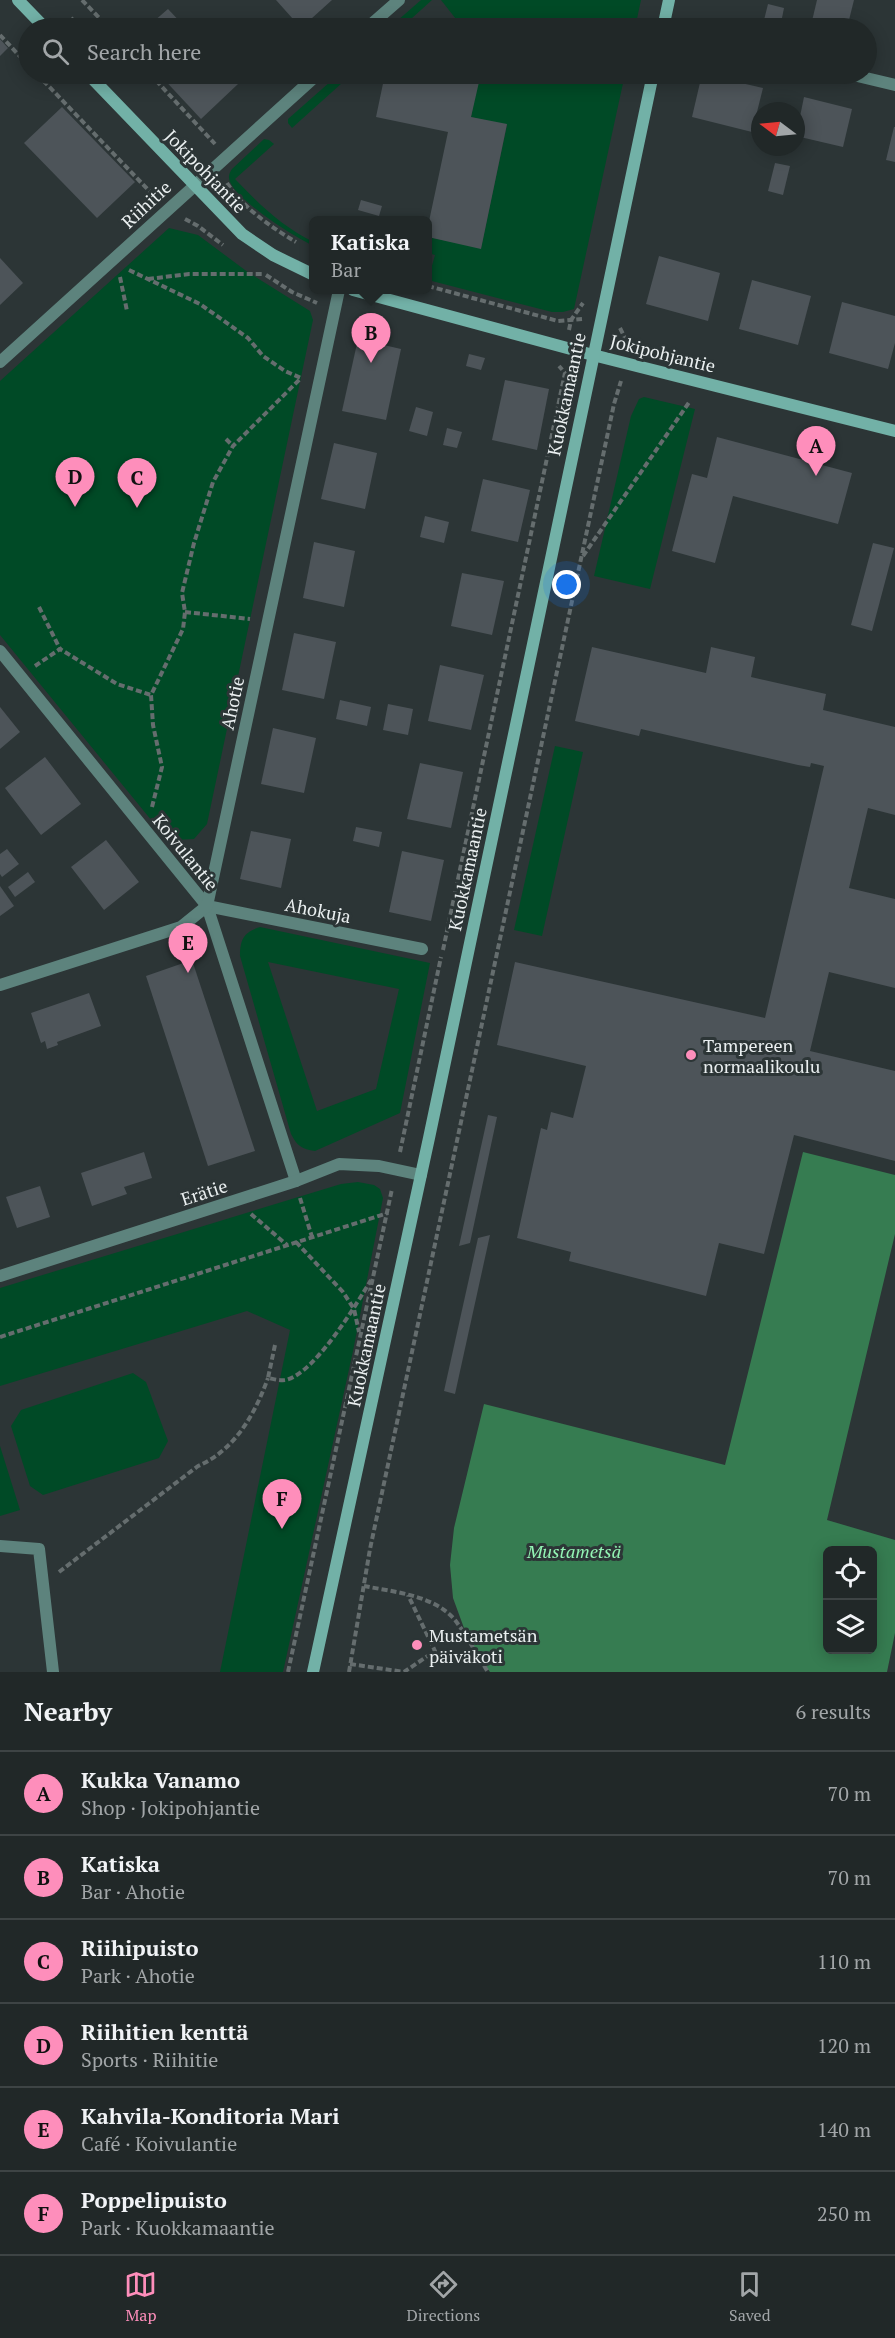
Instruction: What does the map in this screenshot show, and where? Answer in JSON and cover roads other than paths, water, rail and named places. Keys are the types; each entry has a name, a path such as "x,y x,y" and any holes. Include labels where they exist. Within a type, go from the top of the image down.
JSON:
{"main road":[{"path":"18,0 35,18"},
{"path":"665,18 669,0"},
{"name":"Jokipohjantie","path":"98,84 243,234 273,255 309,273"},
{"name":"Kuokkamaantie","path":"313,1672 421,1175 651,84"},
{"name":"Jokipohjantie","path":"368,294 593,355 895,431"}],"street":[{"path":"378,18 399,0"},
{"path":"877,81 895,85"},
{"name":"Riihitie","path":"0,362 307,84"},
{"name":"Ahotie","path":"207,906 338,294"},
{"name":"Koivulantie","path":"0,651 207,906 296,1181"},
{"path":"0,985 181,927 207,906"},
{"name":"Ahokuja","path":"207,906 422,949"},
{"name":"Erätie","path":"0,1276 296,1181 339,1164 379,1166 421,1175"},
{"path":"0,1546 39,1549 53,1672"}],"place":[{"name":"Katiska","path":"371,363"},
{"name":"Kukka Vanamo","path":"816,476"},
{"name":"Riihitien kenttä","path":"75,507"},
{"name":"Riihipuisto","path":"137,508"},
{"name":"Kahvila-Konditoria Mari","path":"188,973"},
{"name":"Tampereen normaalikoulu","path":"691,1055"},
{"name":"Poppelipuisto","path":"282,1529"},
{"name":"Mustametsän päiväkoti","path":"417,1645"}],"park label":[{"name":"Mustametsä","path":"574,1551"}]}
